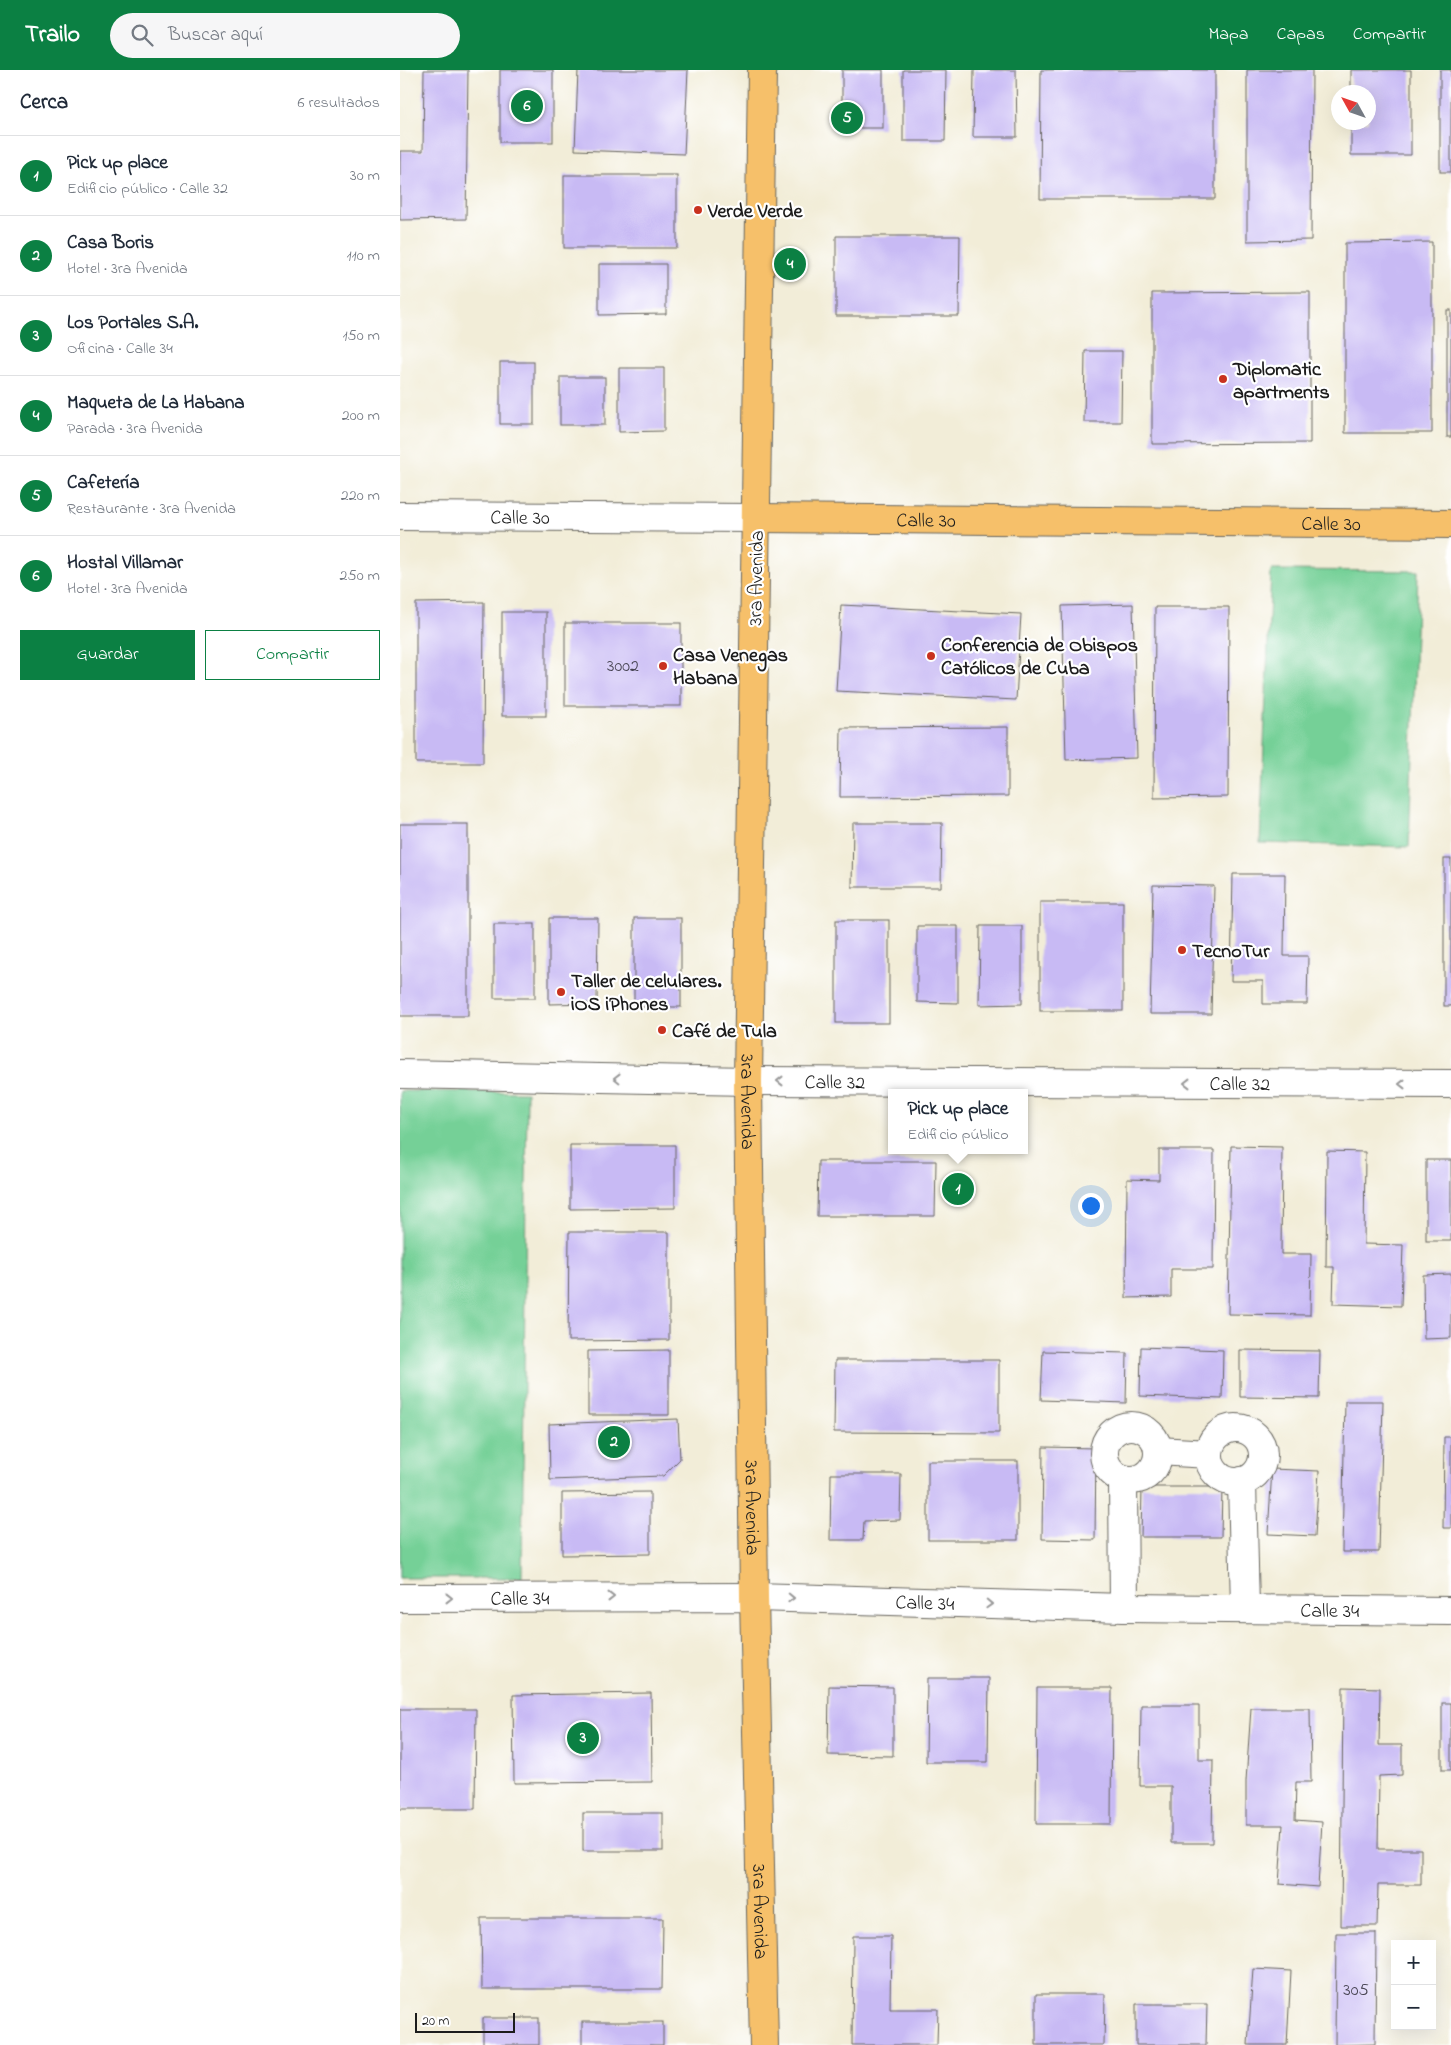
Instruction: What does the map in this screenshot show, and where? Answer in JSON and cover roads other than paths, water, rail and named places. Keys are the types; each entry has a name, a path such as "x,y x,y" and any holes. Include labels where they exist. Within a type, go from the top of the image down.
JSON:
{"main road":[{"name":"3ra Avenida","path":"762,70 748,1081 754,1596 764,2045"},
{"name":"Calle 30","path":"756,518 1451,524"}],"street":[{"name":"Calle 30","path":"400,516 756,518"},
{"name":"Calle 32","path":"400,1074 748,1081 1451,1084"},
{"path":"1137,1427 1152,1436 1158,1451 1154,1468 1148,1474 1132,1480 1114,1475 1105,1460 1104,1450 1112,1434 1120,1429 1137,1427"},
{"path":"1244,1428 1251,1432 1258,1438 1264,1454 1257,1472 1242,1481 1233,1482 1217,1474 1212,1467 1209,1454 1213,1441 1226,1429 1244,1428"},
{"path":"1158,1451 1209,1454"},
{"path":"1123,1479 1124,1608"},
{"path":"1242,1481 1245,1608"},
{"name":"Calle 34","path":"400,1598 754,1596 1124,1608 1451,1610"}],"place":[{"name":"Hostal Villamar","path":"527,106"},
{"name":"Cafetería","path":"847,118"},
{"name":"Verde Verde","path":"698,210"},
{"name":"Maqueta de La Habana","path":"790,264"},
{"name":"Diplomatic apartments","path":"1223,379"},
{"name":"Conferencia de Obispos Católicos de Cuba","path":"931,656"},
{"name":"Casa Venegas Habana","path":"663,666"},
{"name":"TecnoTur","path":"1182,950"},
{"name":"Taller de celulares. iOS iPhones","path":"561,992"},
{"name":"Café de Tula","path":"662,1030"},
{"name":"Pick up place","path":"958,1189"},
{"name":"Casa Boris","path":"614,1442"},
{"name":"Los Portales S.A.","path":"583,1738"}]}
